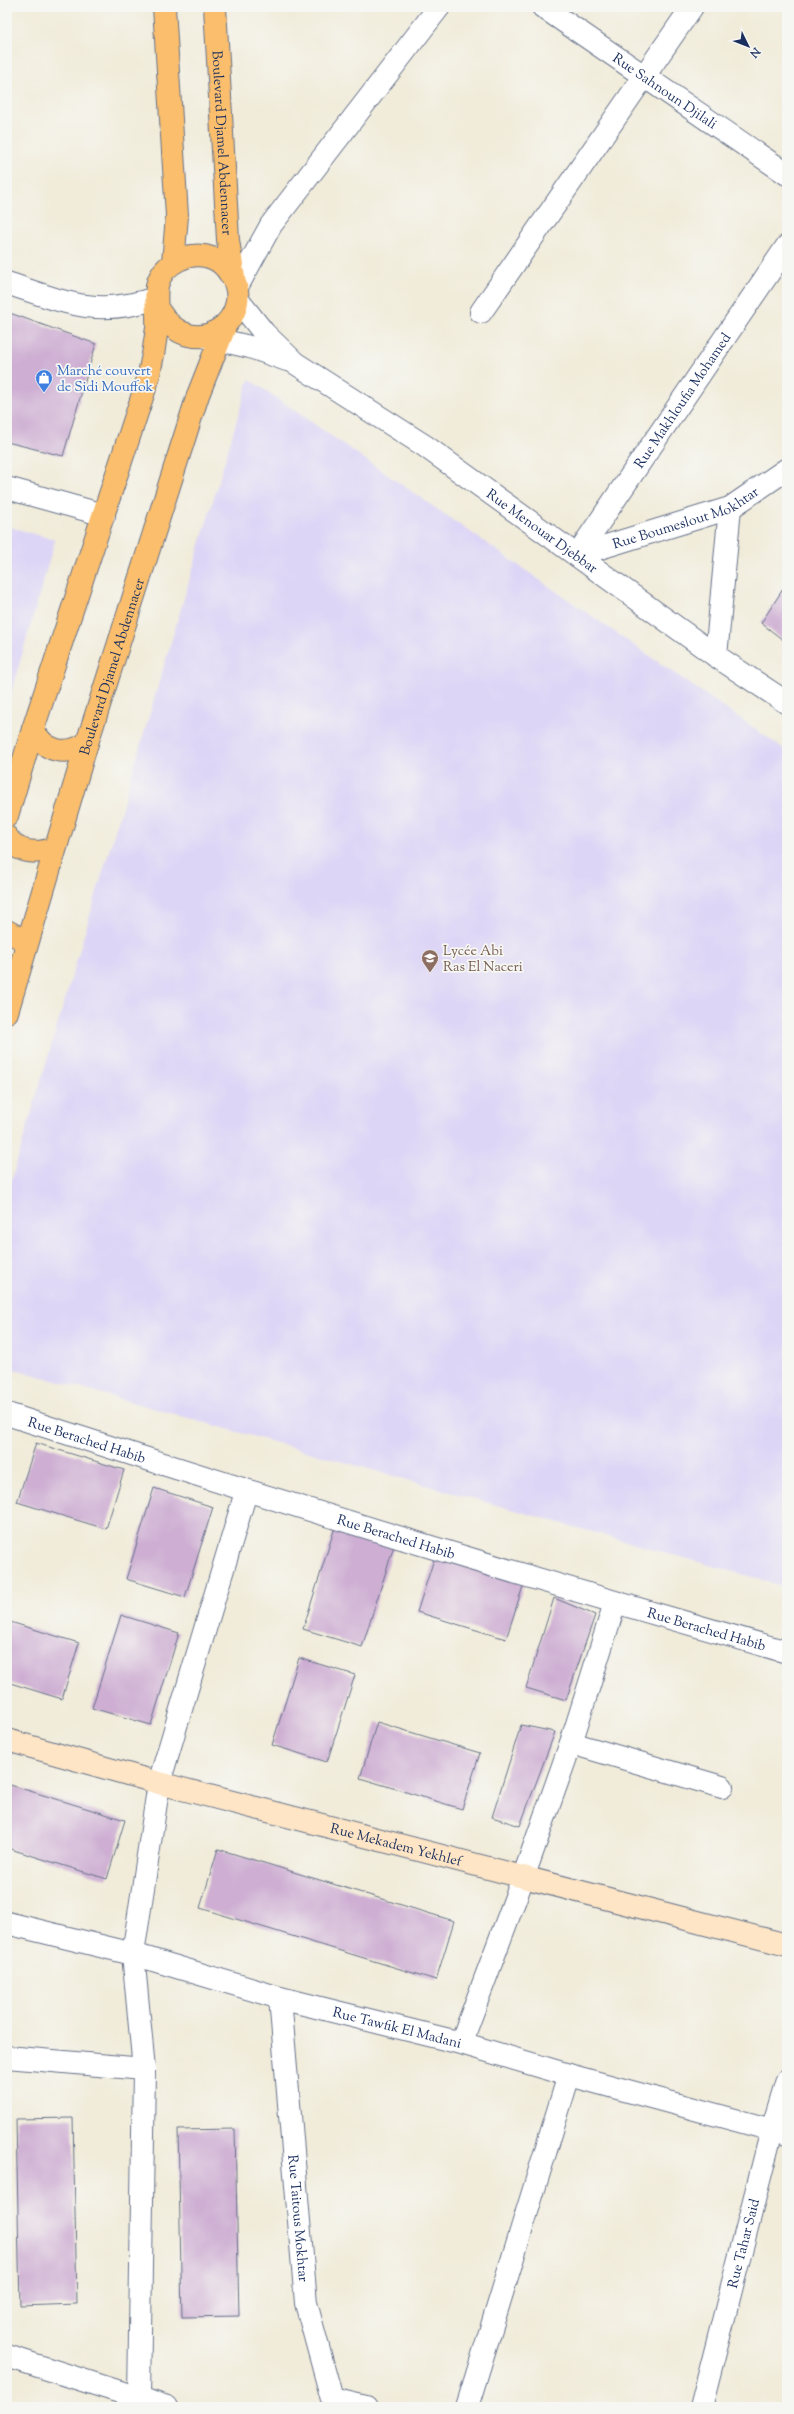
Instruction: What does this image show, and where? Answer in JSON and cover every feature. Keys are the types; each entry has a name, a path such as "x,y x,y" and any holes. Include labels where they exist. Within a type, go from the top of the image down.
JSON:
{"main road":[{"path":"164,7 177,216 173,263"},
{"name":"Boulevard Djamel Abdennacer","path":"215,7 228,240 236,288"},
{"path":"7,816 33,729 148,379 157,305 158,284 163,272 173,263 186,257 200,255 213,258 226,267 236,288 234,313 216,333 189,336 176,331 166,323 157,305"},
{"name":"Boulevard Djamel Abdennacer","path":"7,1012 87,744 204,377 216,333"},
{"path":"33,729 43,745 51,750 70,752 87,744"},
{"path":"7,837 20,848 31,852 44,852 55,848"},
{"path":"7,931 26,945"},
{"name":"Rue Mekadem Yekhlef","path":"7,1740 159,1783 523,1878 787,1944"}],"street":[{"path":"236,288 271,225 439,7"},
{"name":"Rue Sahnoun Djilali","path":"543,7 787,174"},
{"path":"481,312 692,7"},
{"name":"Rue Makhloufia Mohamed","path":"577,555 787,246"},
{"path":"7,283 70,304 90,307 157,305"},
{"name":"Rue Menouar Djebbar","path":"236,288 264,333 296,363 425,446 716,656 787,703"},
{"name":"Rue Menouar Djebbar","path":"216,333 296,363"},
{"name":"Rue Boumeslout Mokhtar","path":"577,555 730,508 787,469"},
{"path":"7,488 104,515"},
{"path":"716,656 730,508"},
{"name":"Rue Berached Habib","path":"7,1414 246,1492 615,1603 787,1652"},
{"path":"139,2398 144,2069 133,1954 159,1783 246,1492"},
{"path":"461,2043 523,1878 571,1743 615,1603"},
{"path":"571,1743 722,1787"},
{"name":"Rue Tawfik El Madani","path":"7,1923 133,1954 280,1998 461,2043 569,2075 779,2132"},
{"name":"Rue Taitous Mokhtar","path":"280,1998 306,2303 332,2399 366,2407"},
{"path":"7,2057 144,2069"},
{"path":"467,2407 569,2075"},
{"name":"Rue Tahar Said","path":"700,2407 779,2132 787,2080"},
{"path":"7,2356 167,2407"}],"shaded area":[{"name":"Lycée Abi Ras El Naceri","path":"249,379 787,751 787,1587 7,1367 7,1195"},
{"path":"7,526 55,540 7,707"}],"building":[{"name":"Marché couvert de Sidi Mouffok","path":"7,312 96,344 63,456 7,442"},
{"path":"787,583 787,643 761,623"},
{"path":"36,1443 124,1470 106,1529 17,1502"},
{"path":"154,1488 213,1507 185,1597 126,1579"},
{"path":"335,1527 394,1546 362,1647 303,1629"},
{"path":"436,1553 525,1580 506,1639 417,1612"},
{"path":"554,1598 595,1615 566,1700 526,1688"},
{"path":"121,1615 179,1633 151,1725 92,1708"},
{"path":"7,1621 79,1643 62,1699 7,1682"},
{"path":"299,1658 355,1675 327,1762 272,1745"},
{"path":"377,1722 480,1753 462,1809 360,1778"},
{"path":"521,1725 555,1732 520,1826 492,1817"},
{"path":"7,1784 125,1820 107,1879 7,1848"},
{"path":"218,1849 454,1921 436,1980 200,1908"},
{"path":"73,2118 77,2304 20,2306 16,2119"},
{"path":"235,2129 239,2316 182,2317 178,2130"}],"place":[{"name":"Marché couvert de Sidi Mouffok","path":"44,393"},
{"name":"Lycée Abi Ras El Naceri","path":"430,973"}]}
